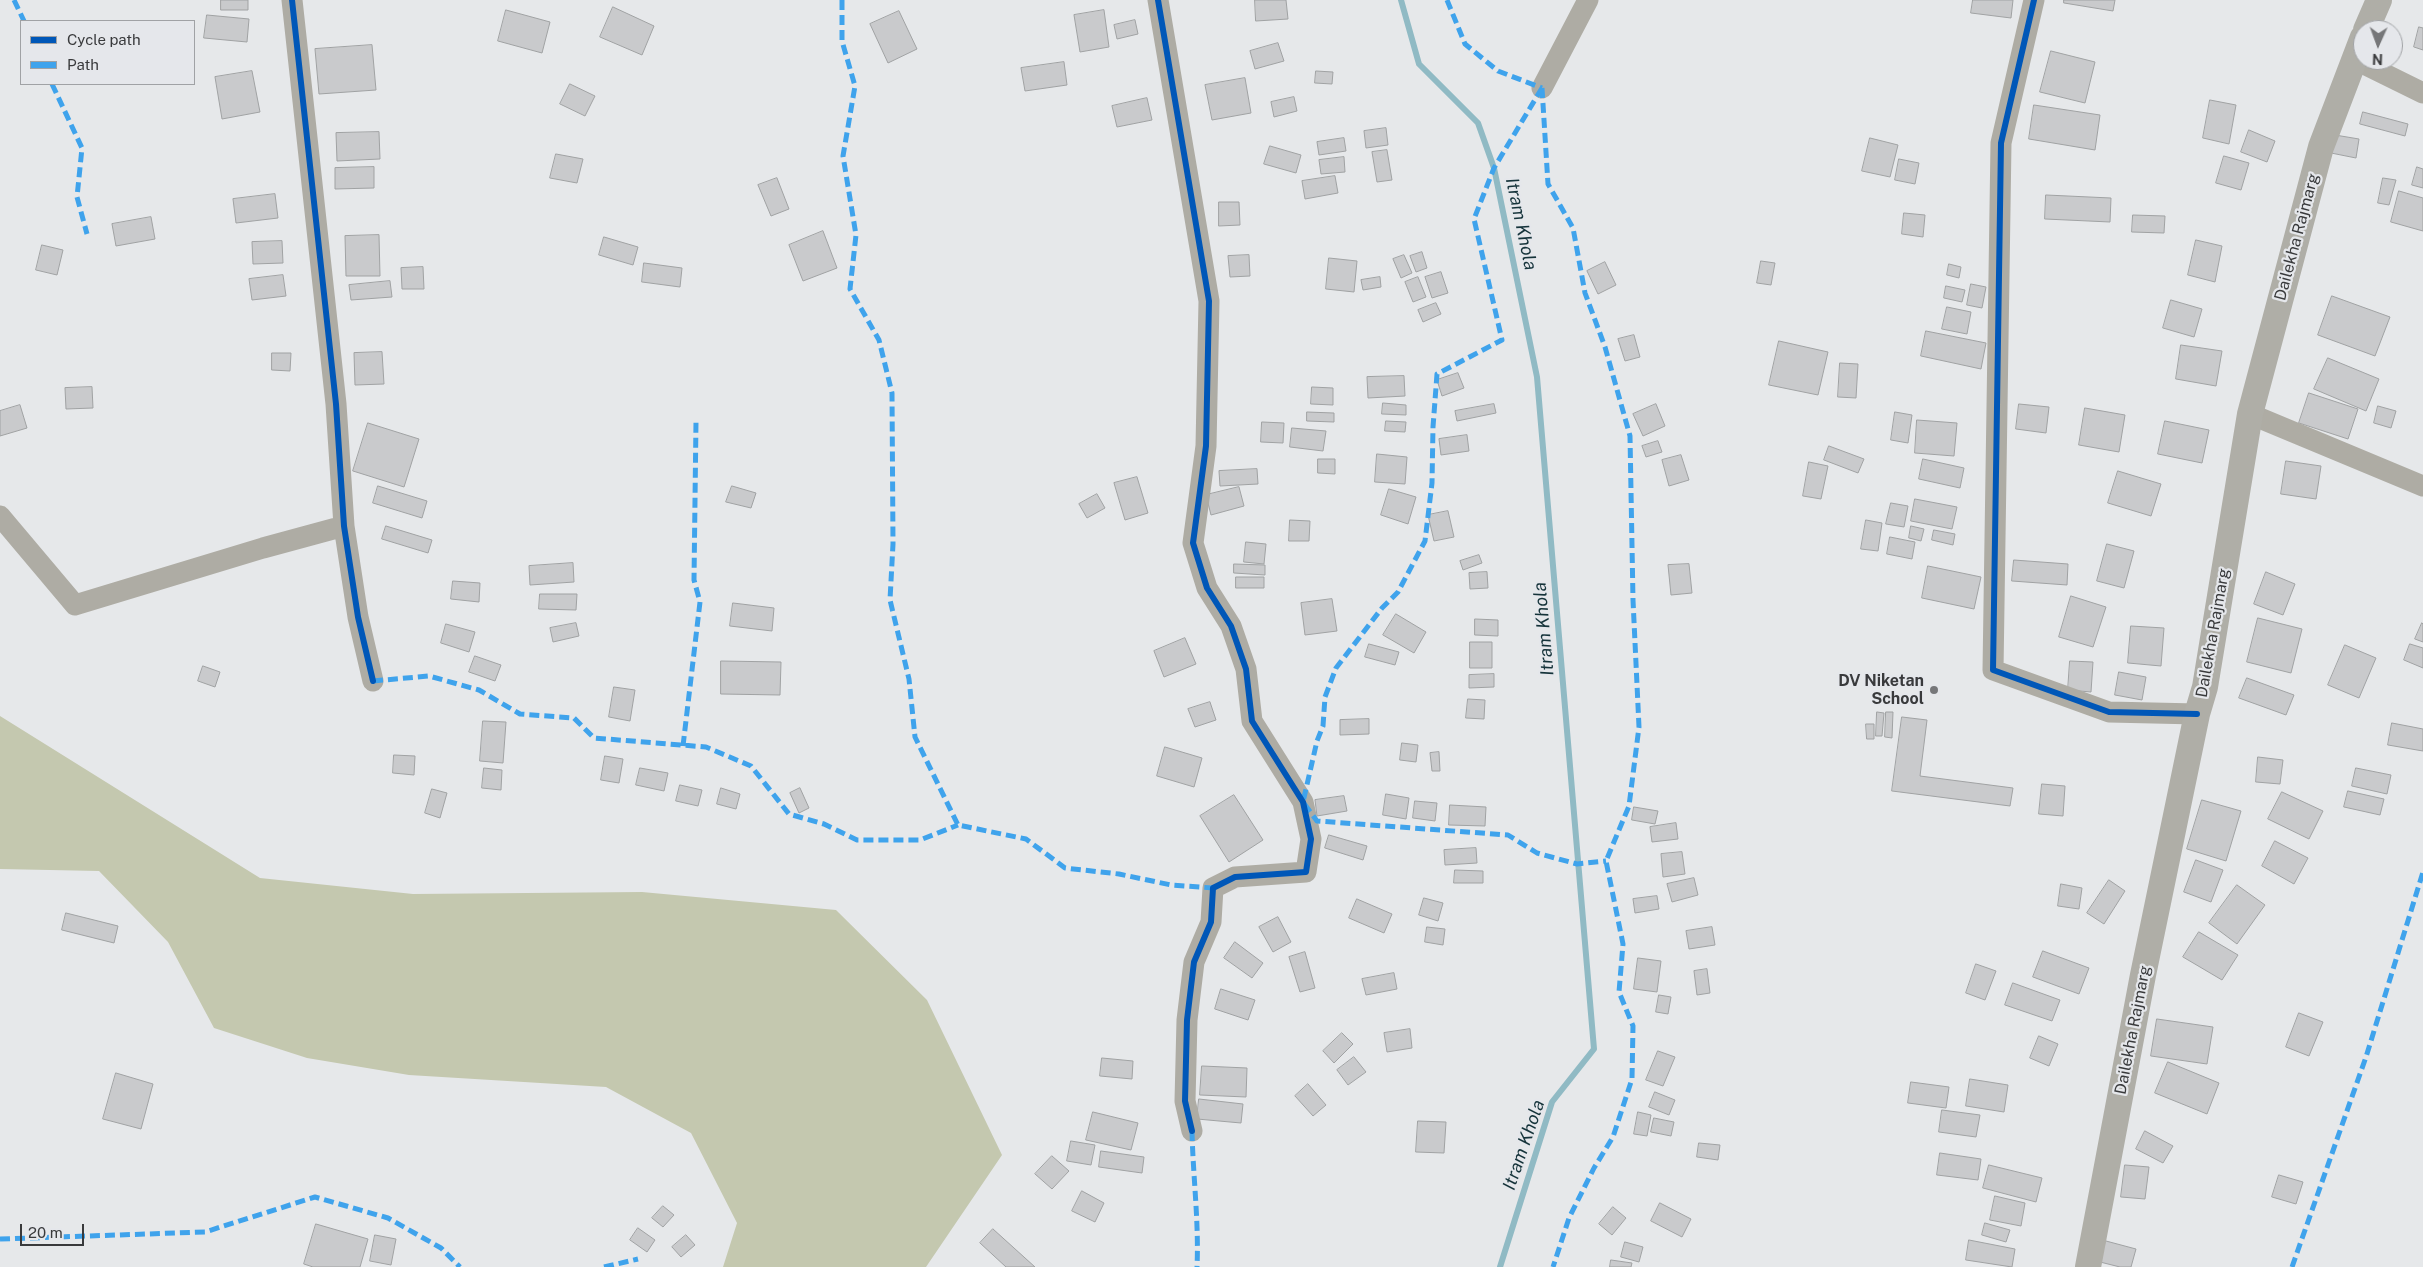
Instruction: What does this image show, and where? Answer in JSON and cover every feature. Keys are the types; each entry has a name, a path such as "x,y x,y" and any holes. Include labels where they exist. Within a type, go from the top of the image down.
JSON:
{"main road":[{"path":"2370,20 2379,0"},
{"name":"Dailekha Rajmarg","path":"2088,1267 2143,976 2197,714 2206,687 2250,414 2321,147 2353,61"}],"street":[{"path":"292,0 336,404 344,526 358,617 373,681"},
{"path":"1158,0 1209,300 1206,446 1193,543 1208,588 1231,626 1246,669 1252,721 1303,802 1311,839 1306,872 1235,877 1213,888 1210,922 1194,962 1187,1020 1185,1101 1192,1131"},
{"path":"1542,88 1588,0"},
{"path":"2034,0 2001,143 1994,670 2108,712 2197,714"},
{"path":"2390,70 2423,93"},
{"path":"2250,414 2423,486"},
{"path":"0,516 75,605 263,548 344,526"}],"green space":[{"path":"0,716 260,878 413,894 642,892 836,910 927,1000 1002,1155 926,1267 723,1267 737,1223 691,1133 606,1087 409,1075 307,1058 214,1028 168,942 99,871 0,869"}],"building":[{"path":"221,0 248,0 248,10 221,10"},
{"path":"1255,0 1286,0 1288,19 1256,21"},
{"path":"1973,0 2013,0 2011,18 1971,13"},
{"path":"2064,0 2115,0 2113,11 2064,3"},
{"path":"613,7 654,26 642,55 600,37"},
{"path":"506,10 550,22 542,53 498,41"},
{"path":"1104,10 1109,47 1080,52 1074,15"},
{"path":"899,11 917,49 888,63 870,24"},
{"path":"207,15 249,19 247,42 204,38"},
{"path":"1135,20 1138,34 1117,39 1114,25"},
{"path":"2419,27 2423,28 2423,50 2414,47"},
{"path":"1278,43 1284,61 1255,69 1250,51"},
{"path":"372,45 376,90 319,94 315,49"},
{"path":"2051,51 2095,62 2085,103 2040,92"},
{"path":"1064,62 1067,85 1025,91 1021,68"},
{"path":"252,71 260,112 222,119 215,77"},
{"path":"1316,71 1333,72 1332,84 1315,83"},
{"path":"1245,78 1251,113 1212,120 1205,85"},
{"path":"570,84 595,96 585,116 560,104"},
{"path":"1294,97 1297,111 1274,117 1271,102"},
{"path":"1147,98 1152,120 1117,127 1112,106"},
{"path":"2210,100 2236,105 2229,144 2203,138"},
{"path":"2034,105 2100,115 2095,150 2029,139"},
{"path":"2363,112 2408,124 2405,136 2360,124"},
{"path":"1386,128 1388,145 1366,148 1364,131"},
{"path":"2249,130 2275,141 2267,162 2241,152"},
{"path":"379,132 380,159 337,161 336,133"},
{"path":"2329,134 2359,139 2356,158 2326,152"},
{"path":"1344,138 1346,151 1319,155 1317,142"},
{"path":"1870,138 1898,145 1890,177 1862,171"},
{"path":"1270,146 1301,155 1296,173 1264,164"},
{"path":"1387,150 1392,180 1377,182 1372,152"},
{"path":"556,154 583,159 577,183 550,178"},
{"path":"2224,156 2249,163 2241,190 2216,183"},
{"path":"1344,157 1345,172 1321,174 1319,160"},
{"path":"1899,159 1919,163 1915,184 1895,180"},
{"path":"374,167 374,188 335,189 335,168"},
{"path":"2417,167 2423,169 2423,188 2412,185"},
{"path":"1335,176 1338,193 1305,199 1302,181"},
{"path":"777,178 789,209 771,216 758,185"},
{"path":"2383,178 2396,180 2389,205 2378,203"},
{"path":"2399,191 2423,198 2423,231 2391,222"},
{"path":"275,194 278,218 236,223 233,199"},
{"path":"2046,195 2111,198 2110,222 2045,219"},
{"path":"1219,202 1239,202 1240,225 1219,226"},
{"path":"1904,213 1925,215 1923,237 1902,234"},
{"path":"2133,215 2165,216 2164,233 2132,232"},
{"path":"151,217 155,239 116,246 112,224"},
{"path":"823,231 837,268 803,281 789,245"},
{"path":"379,235 380,276 346,276 345,236"},
{"path":"604,237 638,247 633,265 599,255"},
{"path":"2196,240 2222,246 2215,282 2188,275"},
{"path":"282,241 283,263 253,264 252,242"},
{"path":"42,245 63,250 57,275 36,270"},
{"path":"1422,252 1427,268 1416,272 1410,256"},
{"path":"1249,255 1250,276 1230,277 1228,256"},
{"path":"1404,255 1412,273 1401,278 1393,259"},
{"path":"1329,258 1357,261 1354,292 1326,289"},
{"path":"1761,261 1775,263 1771,285 1757,283"},
{"path":"1605,262 1616,285 1598,294 1587,271"},
{"path":"644,263 682,268 680,287 642,282"},
{"path":"1949,264 1961,267 1959,278 1947,275"},
{"path":"423,267 424,289 402,289 401,268"},
{"path":"1441,272 1448,293 1432,298 1425,277"},
{"path":"283,275 286,296 252,300 249,279"},
{"path":"1380,277 1381,287 1363,290 1361,280"},
{"path":"1418,277 1426,297 1413,302 1405,282"},
{"path":"390,281 392,297 351,300 349,285"},
{"path":"1971,284 1986,287 1982,308 1967,305"},
{"path":"1946,286 1965,290 1962,302 1944,298"},
{"path":"2332,296 2390,317 2375,356 2318,335"},
{"path":"2171,300 2202,309 2194,337 2163,328"},
{"path":"1436,303 1441,314 1423,322 1418,310"},
{"path":"1947,307 1971,312 1967,334 1942,329"},
{"path":"1926,331 1986,343 1981,369 1921,356"},
{"path":"1634,335 1640,357 1625,361 1618,339"},
{"path":"1779,341 1828,352 1818,395 1769,385"},
{"path":"2181,345 2222,351 2216,386 2176,379"},
{"path":"382,352 384,384 355,385 354,353"},
{"path":"272,353 291,353 290,371 272,370"},
{"path":"2328,358 2379,379 2366,411 2314,389"},
{"path":"1840,363 1858,364 1856,398 1838,397"},
{"path":"1458,373 1464,388 1442,396 1437,380"},
{"path":"1404,376 1405,396 1368,398 1367,377"},
{"path":"92,387 93,408 66,409 65,388"},
{"path":"1312,387 1333,388 1333,405 1311,404"},
{"path":"2309,393 2358,409 2348,439 2299,423"},
{"path":"1383,403 1406,405 1406,415 1382,414"},
{"path":"1494,404 1496,413 1457,421 1455,411"},
{"path":"1656,404 1665,426 1643,436 1633,414"},
{"path":"2019,404 2049,407 2046,433 2016,429"},
{"path":"20,405 27,428 0,436 0,411"},
{"path":"2378,406 2396,411 2391,428 2374,423"},
{"path":"2085,408 2125,415 2119,452 2079,445"},
{"path":"1307,412 1334,413 1334,422 1307,421"},
{"path":"1895,412 1912,415 1908,443 1891,440"},
{"path":"1917,420 1957,423 1954,456 1915,453"},
{"path":"1386,421 1406,422 1405,432 1385,431"},
{"path":"2165,421 2209,430 2202,463 2158,454"},
{"path":"1262,422 1284,423 1283,443 1261,442"},
{"path":"368,423 419,439 404,487 353,471"},
{"path":"1292,428 1326,431 1323,451 1290,447"},
{"path":"1467,435 1469,451 1441,455 1439,439"},
{"path":"1658,441 1662,452 1646,457 1642,446"},
{"path":"1829,446 1864,459 1858,473 1824,460"},
{"path":"1377,454 1407,457 1405,484 1375,482"},
{"path":"1681,455 1689,480 1669,486 1662,460"},
{"path":"1318,459 1335,459 1335,474 1318,473"},
{"path":"1923,459 1964,468 1960,488 1919,479"},
{"path":"2286,461 2321,466 2316,499 2281,494"},
{"path":"1809,462 1828,466 1821,499 1803,496"},
{"path":"1257,469 1258,484 1220,486 1219,471"},
{"path":"2118,471 2161,484 2151,516 2108,503"},
{"path":"1137,477 1148,513 1125,520 1114,483"},
{"path":"378,486 427,501 422,518 373,503"},
{"path":"732,486 756,493 751,508 726,502"},
{"path":"1239,487 1244,506 1211,515 1206,495"},
{"path":"1389,489 1416,497 1408,524 1381,515"},
{"path":"1097,494 1105,508 1087,518 1079,504"},
{"path":"1915,499 1957,507 1952,529 1911,521"},
{"path":"1891,503 1908,506 1904,527 1886,524"},
{"path":"1448,511 1454,537 1434,541 1428,515"},
{"path":"1290,520 1310,521 1309,541 1289,541"},
{"path":"1866,520 1882,523 1878,551 1861,549"},
{"path":"386,526 432,540 428,553 382,539"},
{"path":"1911,526 1924,529 1921,541 1909,538"},
{"path":"1934,530 1955,534 1953,545 1932,540"},
{"path":"1890,537 1915,542 1912,559 1887,554"},
{"path":"1246,542 1266,544 1264,564 1244,562"},
{"path":"2107,544 2134,551 2124,588 2097,581"},
{"path":"1479,555 1482,563 1463,570 1460,561"},
{"path":"2014,560 2068,564 2067,585 2012,581"},
{"path":"573,563 574,582 530,585 529,566"},
{"path":"1234,564 1265,565 1265,575 1234,573"},
{"path":"1689,564 1692,593 1671,595 1668,565"},
{"path":"1928,566 1981,577 1974,609 1922,598"},
{"path":"1487,572 1488,588 1470,589 1469,573"},
{"path":"2266,572 2295,584 2283,615 2254,604"},
{"path":"1236,577 1264,577 1264,588 1236,588"},
{"path":"453,581 480,583 479,602 451,599"},
{"path":"540,594 577,594 576,610 539,609"},
{"path":"2071,596 2106,607 2093,647 2059,637"},
{"path":"1332,599 1337,631 1305,635 1301,603"},
{"path":"733,603 774,608 772,631 730,626"},
{"path":"1396,614 1426,632 1414,653 1383,635"},
{"path":"2258,618 2302,629 2291,673 2247,662"},
{"path":"1475,619 1498,620 1498,636 1475,635"},
{"path":"576,623 579,636 553,642 550,628"},
{"path":"446,624 475,632 469,652 441,643"},
{"path":"2423,624 2423,642 2415,639"},
{"path":"2131,626 2164,628 2161,666 2128,663"},
{"path":"1185,638 1196,664 1164,677 1154,651"},
{"path":"1470,642 1492,642 1492,668 1470,668"},
{"path":"1369,644 1399,652 1395,665 1365,657"},
{"path":"2410,644 2423,648 2423,668 2404,660"},
{"path":"2345,645 2376,658 2359,698 2328,685"},
{"path":"475,656 501,665 495,681 469,672"},
{"path":"721,661 781,662 780,695 721,694"},
{"path":"2070,661 2093,662 2091,692 2068,690"},
{"path":"203,666 220,672 215,687 198,681"},
{"path":"2119,672 2146,677 2142,700 2115,695"},
{"path":"1494,674 1494,687 1469,688 1469,675"},
{"path":"2247,678 2294,695 2286,715 2239,698"},
{"path":"614,687 635,690 630,721 609,717"},
{"path":"1468,699 1485,700 1484,719 1466,718"},
{"path":"1210,702 1216,720 1195,727 1188,709"},
{"path":"1877,712 1884,713 1882,736 1876,736"},
{"path":"1886,712 1893,712 1892,738 1885,737"},
{"path":"1902,717 1927,720 1920,776 2013,788 2010,806 1892,791"},
{"path":"1369,719 1369,734 1340,735 1340,720"},
{"path":"483,721 506,722 503,763 480,761"},
{"path":"2392,723 2423,729 2423,751 2388,745"},
{"path":"1866,724 1874,724 1874,739 1867,739"},
{"path":"1402,743 1418,745 1416,762 1400,760"},
{"path":"1165,747 1202,758 1194,787 1157,776"},
{"path":"1439,752 1440,771 1432,771 1430,753"},
{"path":"394,755 415,756 414,775 393,773"},
{"path":"605,756 623,759 619,783 601,780"},
{"path":"2258,757 2283,760 2280,784 2256,782"},
{"path":"484,768 502,770 501,790 482,788"},
{"path":"640,768 668,773 664,791 636,785"},
{"path":"2356,768 2391,775 2387,794 2352,786"},
{"path":"2042,784 2065,786 2063,816 2039,814"},
{"path":"680,785 702,790 698,806 676,801"},
{"path":"721,788 740,794 736,809 717,804"},
{"path":"800,788 809,808 799,813 790,793"},
{"path":"432,789 447,793 440,818 425,813"},
{"path":"2348,791 2384,799 2380,815 2344,807"},
{"path":"2282,792 2323,811 2309,839 2268,819"},
{"path":"1386,794 1409,798 1406,819 1383,815"},
{"path":"1234,795 1263,840 1229,862 1200,816"},
{"path":"1344,796 1347,811 1317,816 1315,800"},
{"path":"2202,800 2241,811 2226,861 2187,849"},
{"path":"1415,801 1437,803 1435,821 1413,818"},
{"path":"1450,805 1486,807 1485,826 1449,825"},
{"path":"1634,807 1658,811 1655,824 1632,820"},
{"path":"1676,823 1678,839 1652,842 1650,827"},
{"path":"1329,835 1367,846 1363,860 1325,848"},
{"path":"2275,841 2308,858 2294,884 2262,866"},
{"path":"1476,848 1477,863 1445,865 1444,850"},
{"path":"1682,852 1685,874 1663,877 1661,854"},
{"path":"2196,860 2223,870 2211,902 2184,892"},
{"path":"1455,870 1483,871 1483,883 1454,883"},
{"path":"1694,878 1698,895 1672,902 1667,884"},
{"path":"2109,880 2125,891 2104,924 2087,913"},
{"path":"2061,884 2082,888 2079,909 2058,906"},
{"path":"2237,885 2265,905 2237,944 2209,923"},
{"path":"1657,896 1659,909 1635,913 1633,899"},
{"path":"1424,898 1443,903 1438,921 1419,915"},
{"path":"1357,899 1392,914 1384,933 1349,918"},
{"path":"66,913 118,926 114,943 62,930"},
{"path":"1278,917 1291,942 1273,952 1259,927"},
{"path":"1427,927 1445,929 1443,945 1425,942"},
{"path":"1712,927 1715,945 1689,949 1686,931"},
{"path":"2199,932 2238,955 2222,980 2183,957"},
{"path":"1235,942 1263,963 1252,978 1224,958"},
{"path":"2043,951 2089,968 2079,994 2033,977"},
{"path":"1305,952 1315,988 1300,992 1289,957"},
{"path":"1638,958 1661,961 1657,992 1634,989"},
{"path":"1976,964 1996,971 1985,1000 1966,993"},
{"path":"1707,969 1710,993 1697,995 1694,971"},
{"path":"1394,973 1397,989 1366,995 1362,979"},
{"path":"2013,983 2060,1000 2052,1021 2005,1005"},
{"path":"1221,989 1255,1000 1248,1020 1215,1009"},
{"path":"1659,995 1671,997 1668,1014 1656,1012"},
{"path":"2299,1013 2323,1022 2309,1056 2286,1047"},
{"path":"2157,1019 2213,1027 2207,1064 2151,1056"},
{"path":"1410,1029 1412,1048 1387,1052 1384,1033"},
{"path":"1342,1033 1353,1044 1334,1063 1323,1051"},
{"path":"2039,1036 2058,1044 2049,1066 2030,1058"},
{"path":"1658,1051 1675,1057 1663,1086 1646,1080"},
{"path":"1354,1057 1366,1072 1348,1085 1337,1070"},
{"path":"1102,1058 1133,1061 1132,1079 1100,1076"},
{"path":"2168,1062 2219,1083 2207,1114 2155,1093"},
{"path":"1202,1066 1247,1068 1246,1097 1200,1095"},
{"path":"116,1073 153,1084 141,1129 103,1119"},
{"path":"1970,1079 2008,1085 2004,1112 1966,1106"},
{"path":"1911,1082 1949,1087 1946,1108 1908,1103"},
{"path":"1308,1084 1326,1105 1313,1116 1295,1096"},
{"path":"1655,1092 1675,1100 1669,1115 1649,1107"},
{"path":"1199,1099 1243,1104 1241,1123 1197,1119"},
{"path":"1942,1110 1980,1115 1976,1137 1939,1132"},
{"path":"1093,1112 1138,1123 1131,1150 1086,1140"},
{"path":"1638,1112 1651,1115 1647,1136 1634,1134"},
{"path":"1654,1118 1674,1122 1671,1136 1651,1132"},
{"path":"1418,1121 1446,1122 1444,1153 1416,1152"},
{"path":"2145,1131 2173,1146 2163,1163 2136,1149"},
{"path":"1071,1141 1095,1145 1091,1165 1067,1161"},
{"path":"1699,1143 1720,1145 1718,1160 1697,1157"},
{"path":"1101,1151 1144,1157 1142,1173 1099,1167"},
{"path":"1940,1153 1981,1159 1978,1180 1937,1175"},
{"path":"1052,1156 1069,1171 1052,1189 1035,1174"},
{"path":"1989,1165 2042,1178 2036,1202 1983,1188"},
{"path":"2125,1165 2149,1167 2145,1199 2121,1197"},
{"path":"2279,1175 2303,1182 2296,1204 2272,1197"},
{"path":"1082,1191 1104,1203 1095,1222 1072,1211"},
{"path":"1995,1196 2025,1203 2021,1226 1990,1220"},
{"path":"1660,1203 1691,1219 1682,1237 1651,1221"},
{"path":"663,1206 674,1215 663,1227 652,1218"},
{"path":"1613,1207 1626,1218 1612,1235 1599,1224"},
{"path":"1985,1223 2010,1230 2006,1242 1982,1235"},
{"path":"316,1224 368,1239 360,1267 313,1267 304,1264"},
{"path":"638,1228 655,1240 647,1252 630,1240"},
{"path":"993,1229 1035,1267 1006,1267 980,1243"},
{"path":"375,1235 396,1239 391,1265 370,1261"},
{"path":"686,1235 695,1245 681,1257 672,1247"},
{"path":"1969,1240 2015,1249 2012,1267 1966,1260"},
{"path":"2106,1241 2136,1249 2131,1267 2120,1267 2100,1262"},
{"path":"1625,1242 1643,1247 1639,1262 1621,1257"},
{"path":"1611,1260 1632,1263 1631,1267 1610,1267"}],"waterway":[{"name":"Itram Khola","path":"1401,0 1419,64 1478,123 1494,168 1537,377 1594,1049 1552,1102 1500,1267"}],"marked path":[{"path":"14,0 24,20"},
{"path":"842,0 842,41 855,86 843,156 856,235 850,289 879,340 892,393 893,544 890,600 909,679 915,737 958,825 1026,839 1065,868 1119,874 1171,885 1213,888"},
{"path":"1447,0 1465,44 1498,71 1542,88"},
{"path":"52,85 82,148 77,197 87,234"},
{"path":"1542,88 1548,184 1573,228 1585,293 1605,347 1630,436 1633,600 1639,727 1629,806 1606,861 1623,944 1619,992 1633,1026 1632,1079 1613,1137 1594,1168 1569,1218 1553,1267"},
{"path":"1542,88 1494,168 1474,219 1502,340 1437,374 1433,427 1432,483 1425,541 1398,592 1382,608 1336,668 1325,697 1323,726 1317,741 1303,802 1317,821 1508,835 1537,853 1577,864 1606,861"},
{"path":"683,746 700,602 694,580 696,421"},
{"path":"373,681 429,676 479,690 520,714 574,718 594,738 706,747 751,766 789,814 824,824 857,840 920,840 958,825"},
{"path":"2292,1267 2366,1057 2423,872"},
{"path":"1192,1131 1197,1267"},
{"path":"0,1239 205,1232 315,1197 388,1218 441,1248 460,1267"},
{"path":"604,1267 638,1259"}],"cycle path":[{"path":"292,0 336,404 344,526 358,617 373,681"},
{"path":"1158,0 1209,301 1206,446 1193,543 1207,588 1231,626 1246,669 1252,721 1303,802 1311,839 1306,872 1235,877 1213,888 1211,922 1194,962 1187,1020 1185,1101 1192,1131"},
{"path":"2034,0 2001,143 1993,670 2109,712 2197,714"}],"place":[{"name":"DV Niketan School","path":"1934,690"}]}
